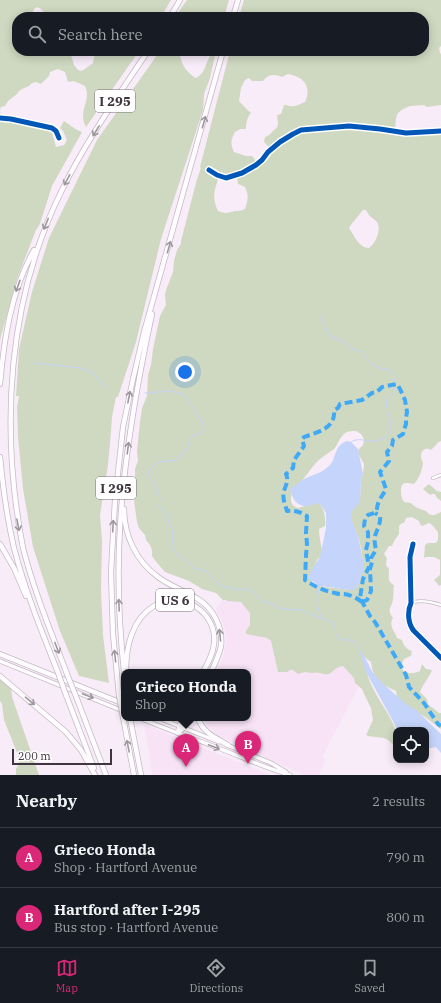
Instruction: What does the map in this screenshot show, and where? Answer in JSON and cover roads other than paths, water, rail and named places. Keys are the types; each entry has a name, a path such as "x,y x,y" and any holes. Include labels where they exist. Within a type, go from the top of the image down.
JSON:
{"highway":[{"path":"173,12 180,0"},
{"path":"234,12 238,0"},
{"name":"I 295","path":"106,775 37,594 23,547 13,500 8,452 7,403 13,343 24,290 32,261 41,238 57,199 80,157 145,56"},
{"name":"I 295","path":"121,706 114,640 111,579 116,481 122,433 131,385 144,332 223,56"},
{"path":"0,384 5,340 14,300 27,264 41,238"},
{"path":"125,669 120,626 119,565 120,528 125,467 141,368 158,285"},
{"path":"0,457 5,501 14,548 42,633"},
{"path":"125,467 124,518 128,535 135,552 146,566 158,577 198,599 205,604 213,614 221,634 221,646 212,669"},
{"path":"0,544 14,568 42,633 96,775"},
{"name":"US 6","path":"125,669 130,641 145,612 153,606 172,600 183,601 194,605 203,612 211,624 214,634 214,645 211,656 204,669"},
{"path":"0,654 121,703"},
{"path":"0,676 74,740 96,775"},
{"name":"I 295","path":"124,721 134,775"},
{"path":"130,721 141,775"},
{"path":"182,721 182,727"},
{"path":"178,733 187,721"},
{"path":"199,721 201,726 208,733 228,745"}],"main road":[{"path":"0,661 121,710"},
{"path":"148,721 272,770 290,775"},
{"path":"167,721 271,763 290,775"}],"street":[{"path":"0,118 52,128 56,131 59,138"},
{"path":"209,170 226,178 242,173 256,165 272,148 280,142 301,130 350,126 406,133 441,132"},
{"path":"433,478 441,475"},
{"path":"413,544 410,557 411,603 409,606 409,620 411,628 441,658"},
{"path":"411,603 418,601 432,602 441,605"}],"water":[{"path":"347,441 351,442 358,449 363,474 361,480 360,500 351,514 358,536 363,561 363,571 358,585 354,590 319,586 308,578 320,557 326,528 326,513 321,505 317,503 303,506 296,502 290,489 304,479 327,468 333,460 339,446"},
{"path":"359,649 373,673 383,684 417,711 441,734 441,753 436,747 429,748 429,727 396,727 366,672"}],"waterway":[{"path":"319,315 328,334 344,342 353,349 360,351 372,364 379,368 391,371 396,384 394,391 386,400 391,425 388,436 378,440 358,440 351,442"},
{"path":"34,363 81,368 92,372 107,388"},
{"path":"145,393 171,391 182,393 192,406 204,428 199,434 190,438 187,449 181,456 175,460 159,462 148,472 160,496 159,506 168,514 168,519 173,533 172,549 195,568 207,572 215,581 225,587 238,590 250,590 262,601 278,608 292,610 298,609 331,622 335,625 337,637 343,640 353,641 359,649"},
{"path":"319,586 317,602 322,618"}],"place":[{"name":"Hartford after I-295","path":"248,764"},
{"name":"Grieco Honda","path":"186,767"}]}
